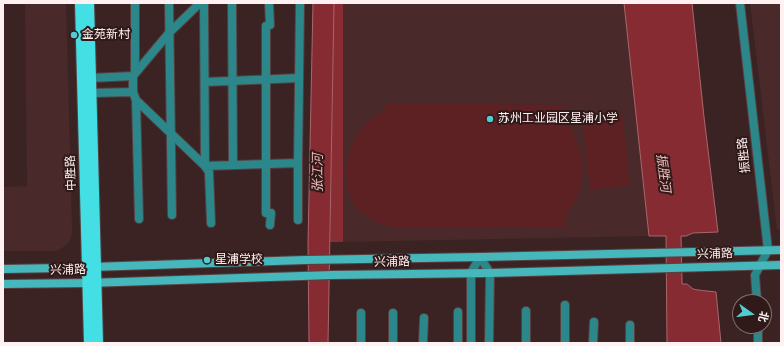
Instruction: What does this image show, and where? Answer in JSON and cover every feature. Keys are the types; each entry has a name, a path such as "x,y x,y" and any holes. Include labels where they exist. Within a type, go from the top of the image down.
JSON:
{"main road":[{"name":"中胜路","path":"80,3 82,86 92,267"},
{"name":"中胜路","path":"89,3 92,267 89,343"},
{"name":"兴浦路","path":"3,269 333,259 781,250"},
{"name":"兴浦路","path":"3,284 781,265"},
{"name":"中胜路","path":"92,283 98,343"}],"street":[{"path":"136,3 134,74 139,219"},
{"path":"169,3 172,215"},
{"path":"204,3 205,166"},
{"path":"232,3 233,166"},
{"path":"269,3 270,25 266,26 266,213 271,213 270,225"},
{"path":"298,220 300,3"},
{"name":"振胜路","path":"740,3 768,250"},
{"path":"197,5 169,33 134,74 91,78 82,86 91,93 135,96 205,166 209,172 211,223"},
{"path":"205,82 299,78"},
{"path":"205,166 298,163"},
{"path":"756,294 755,275 768,250"},
{"path":"472,343 471,273 480,257 490,273 489,343"},
{"path":"564,343 565,305"},
{"path":"526,311 526,343"},
{"path":"361,312 361,343"},
{"path":"458,312 458,343"},
{"path":"393,313 393,343"},
{"path":"423,343 424,318"},
{"path":"593,343 594,322"},
{"path":"630,325 630,343"}],"shaded area":[{"path":"25,3 66,3 72,234 67,244 56,251 3,251 3,187 27,186"},
{"path":"334,3 343,3 343,242 330,242"},
{"name":"苏州工业园区星浦小学","path":"343,3 624,3 649,236 343,242"},
{"path":"750,3 781,3 781,230 777,230"},
{"path":"386,103 565,105 566,119 581,153 583,169 581,185 576,201 567,212 565,228 396,228 382,225 370,219 359,210 352,201 347,187 346,169 349,152 354,139 370,120 384,111"},
{"path":"622,113 630,185 590,190 582,118"}],"water":[{"name":"张江河","path":"313,3 334,3 328,343 309,343 308,243"},
{"name":"振胜河","path":"624,3 692,3 718,232 693,233 686,236 681,236 682,284 687,284 693,289 716,292 721,343 667,343 666,236 649,236"}],"place":[{"name":"金苑新村","path":"74,35"},
{"name":"苏州工业园区星浦小学","path":"490,119"},
{"name":"星浦学校","path":"207,260"}]}
